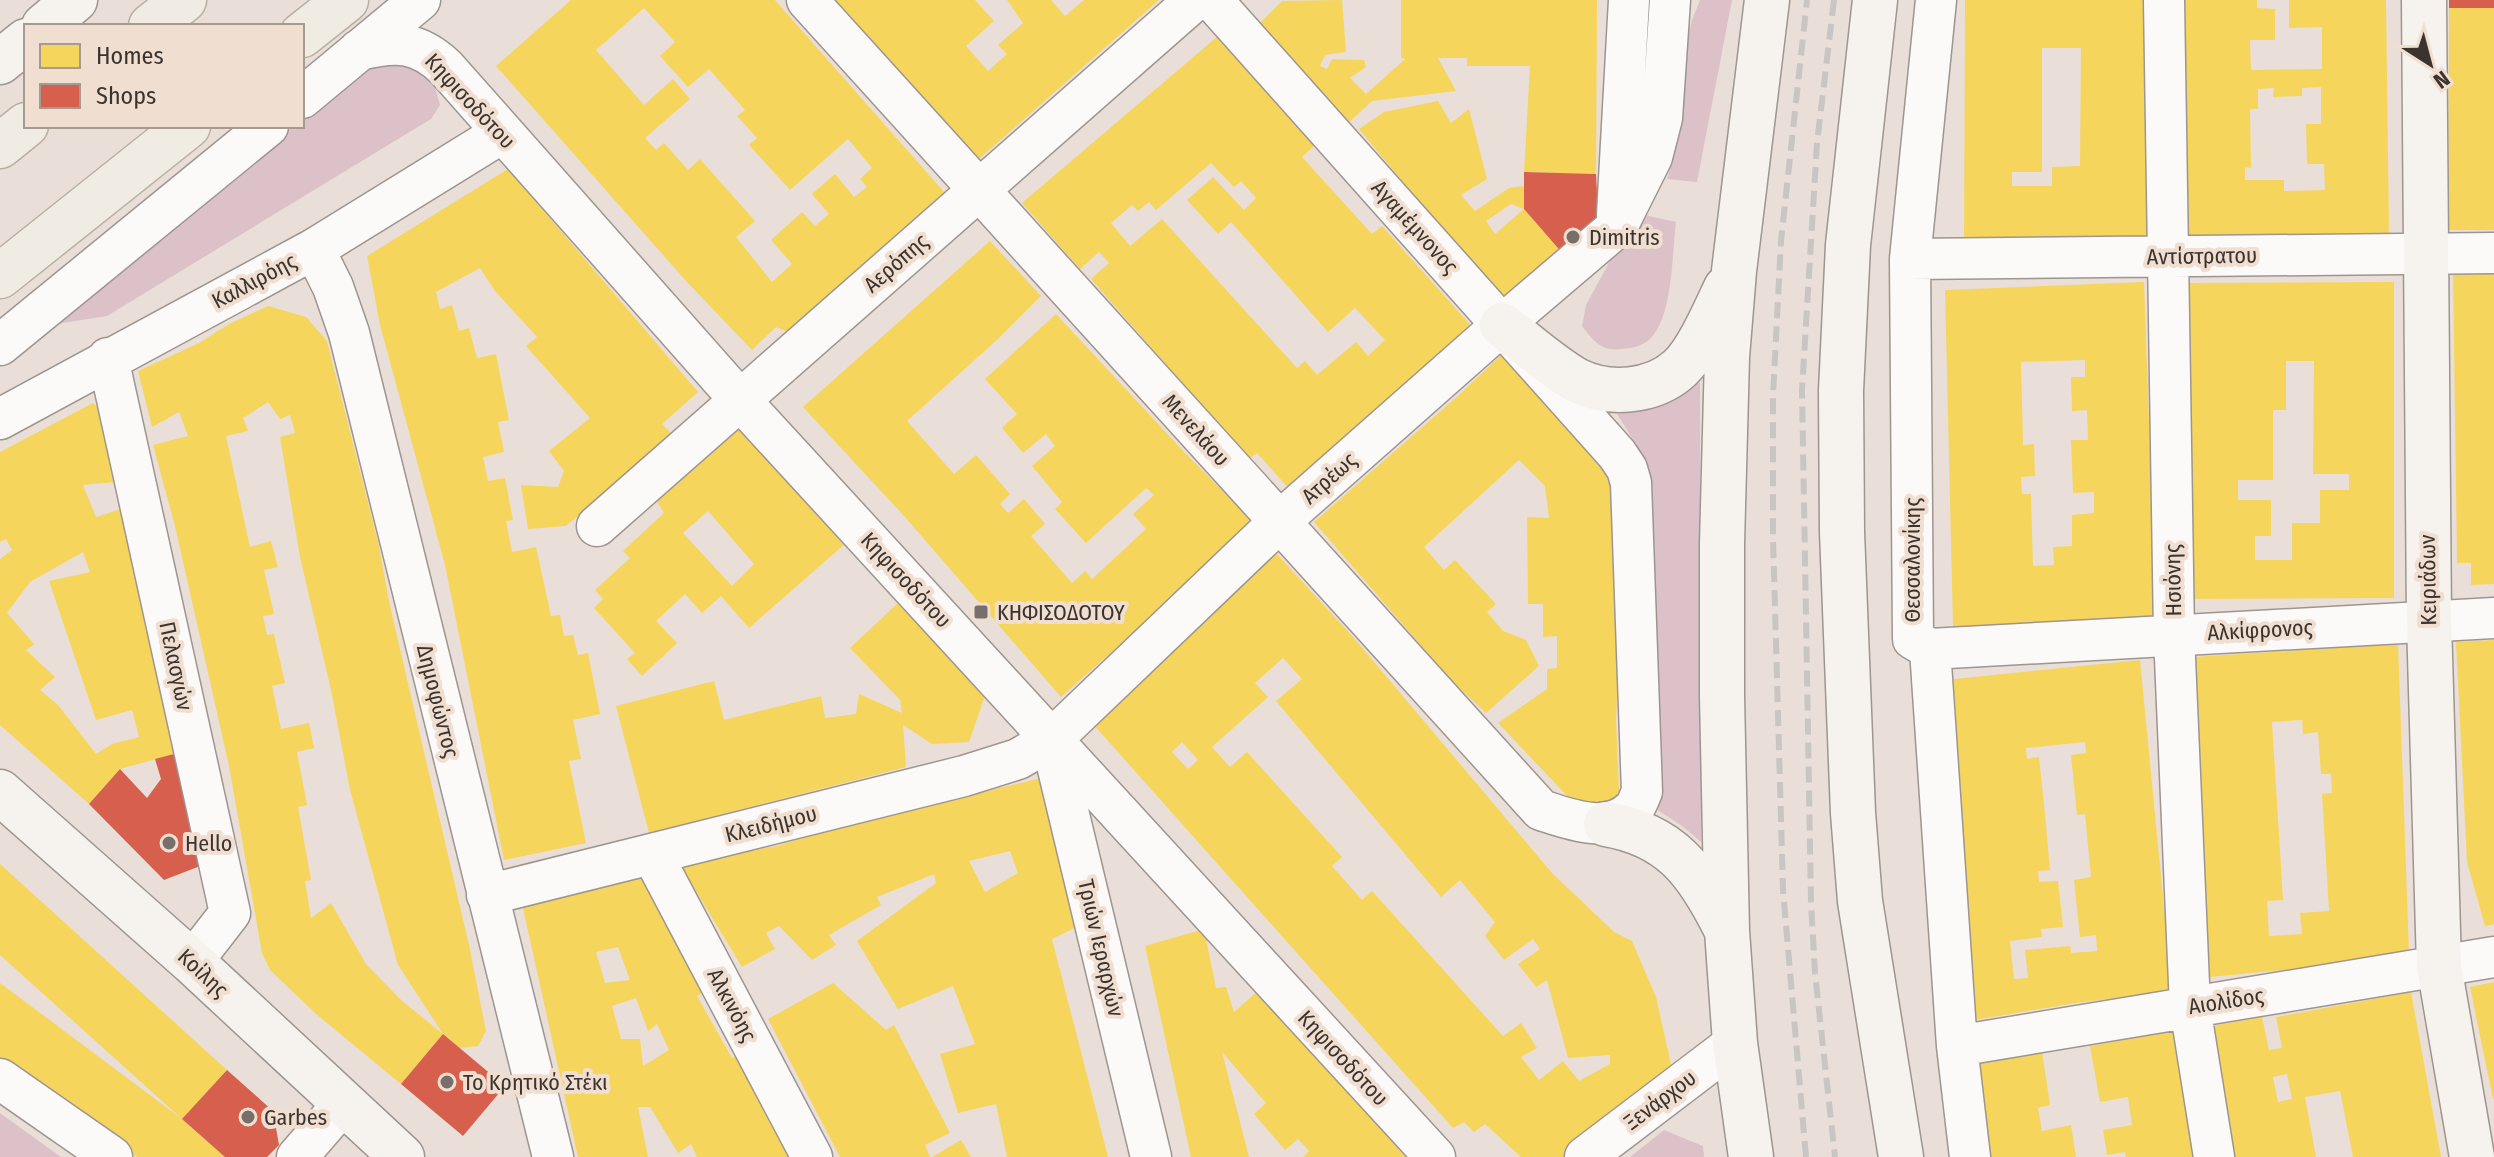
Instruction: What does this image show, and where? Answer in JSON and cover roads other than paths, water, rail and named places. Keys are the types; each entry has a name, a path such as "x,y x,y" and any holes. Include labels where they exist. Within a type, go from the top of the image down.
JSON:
{"main road":[{"path":"154,24 184,0"},
{"path":"304,33 346,0"},
{"path":"0,146 24,127"},
{"path":"0,276 185,128"}],"street":[{"path":"46,24 75,0"},
{"path":"304,96 420,0"},
{"name":"Μενελάου","path":"807,0 1541,810 1572,820 1606,824"},
{"name":"Αερόπης","path":"597,526 1195,0"},
{"name":"Αγαμέμνονος","path":"1212,0 1617,454 1627,469 1631,483 1642,792 1633,809 1606,824"},
{"name":"Ατρέως","path":"1051,740 1279,522 1617,227 1652,157 1662,118 1670,0"},
{"path":"1751,1157 1735,1043 1727,931 1722,544 1727,357 1734,271 1767,0"},
{"path":"1875,0 1848,245 1841,391 1842,532 1846,678 1860,901 1901,1157"},
{"name":"Θεσσαλονίκης","path":"1936,0 1910,259 1913,639 1930,649 1957,1046 1970,1157"},
{"name":"Ησιόνης","path":"2164,0 2174,635 2190,1007 2214,1157"},
{"name":"Κειριάδων","path":"2424,0 2429,621 2439,966 2472,1157"},
{"path":"1617,227 1630,2"},
{"path":"0,62 24,43"},
{"name":"Κηφισοδότου","path":"359,50 395,44 419,48 446,68 740,400 1435,1157"},
{"path":"0,345 266,128"},
{"name":"Καλλιρόης","path":"0,419 314,249 502,133"},
{"name":"Δημοφώντος","path":"314,249 333,287 349,333 553,1157"},
{"name":"Αντίστρατου","path":"1910,259 2494,253"},
{"path":"1502,325 1577,380 1614,391 1647,387 1680,368 1706,329 1734,271"},
{"name":"Πελασγών","path":"108,358 230,913 192,962"},
{"name":"Αλκίφρονος","path":"1930,649 2494,618"},
{"name":"Κλειδήμου","path":"487,895 964,776 1018,759 1051,740"},
{"name":"Τριών Ιεραρχών","path":"1051,740 1151,1157"},
{"name":"Κοίλης","path":"0,792 192,962 402,1157"},
{"path":"1606,824 1635,829 1673,853 1709,895 1727,931"},
{"name":"Αλκινόης","path":"652,854 812,1157"},
{"name":"Αιολίδος","path":"1957,1046 2494,957"},
{"name":"Ξενάρχου","path":"1585,1157 1735,1043"},
{"path":"0,1079 112,1157"},
{"path":"297,1157 343,1104"}],"railway":[{"path":"1806,1157 1783,890 1773,538 1773,396 1781,241 1807,0"},
{"path":"1834,0 1817,143 1802,390 1811,902 1815,973 1835,1157"}],"place":[{"name":"Dimitris","path":"1573,237"},
{"name":"ΚΗΦΙΣΟΔΟΤΟΥ","path":"981,612"},
{"name":"Hello","path":"169,843"},
{"name":"Το Κρητικό Στέκι","path":"447,1082"},
{"name":"Garbes","path":"248,1117"}]}
